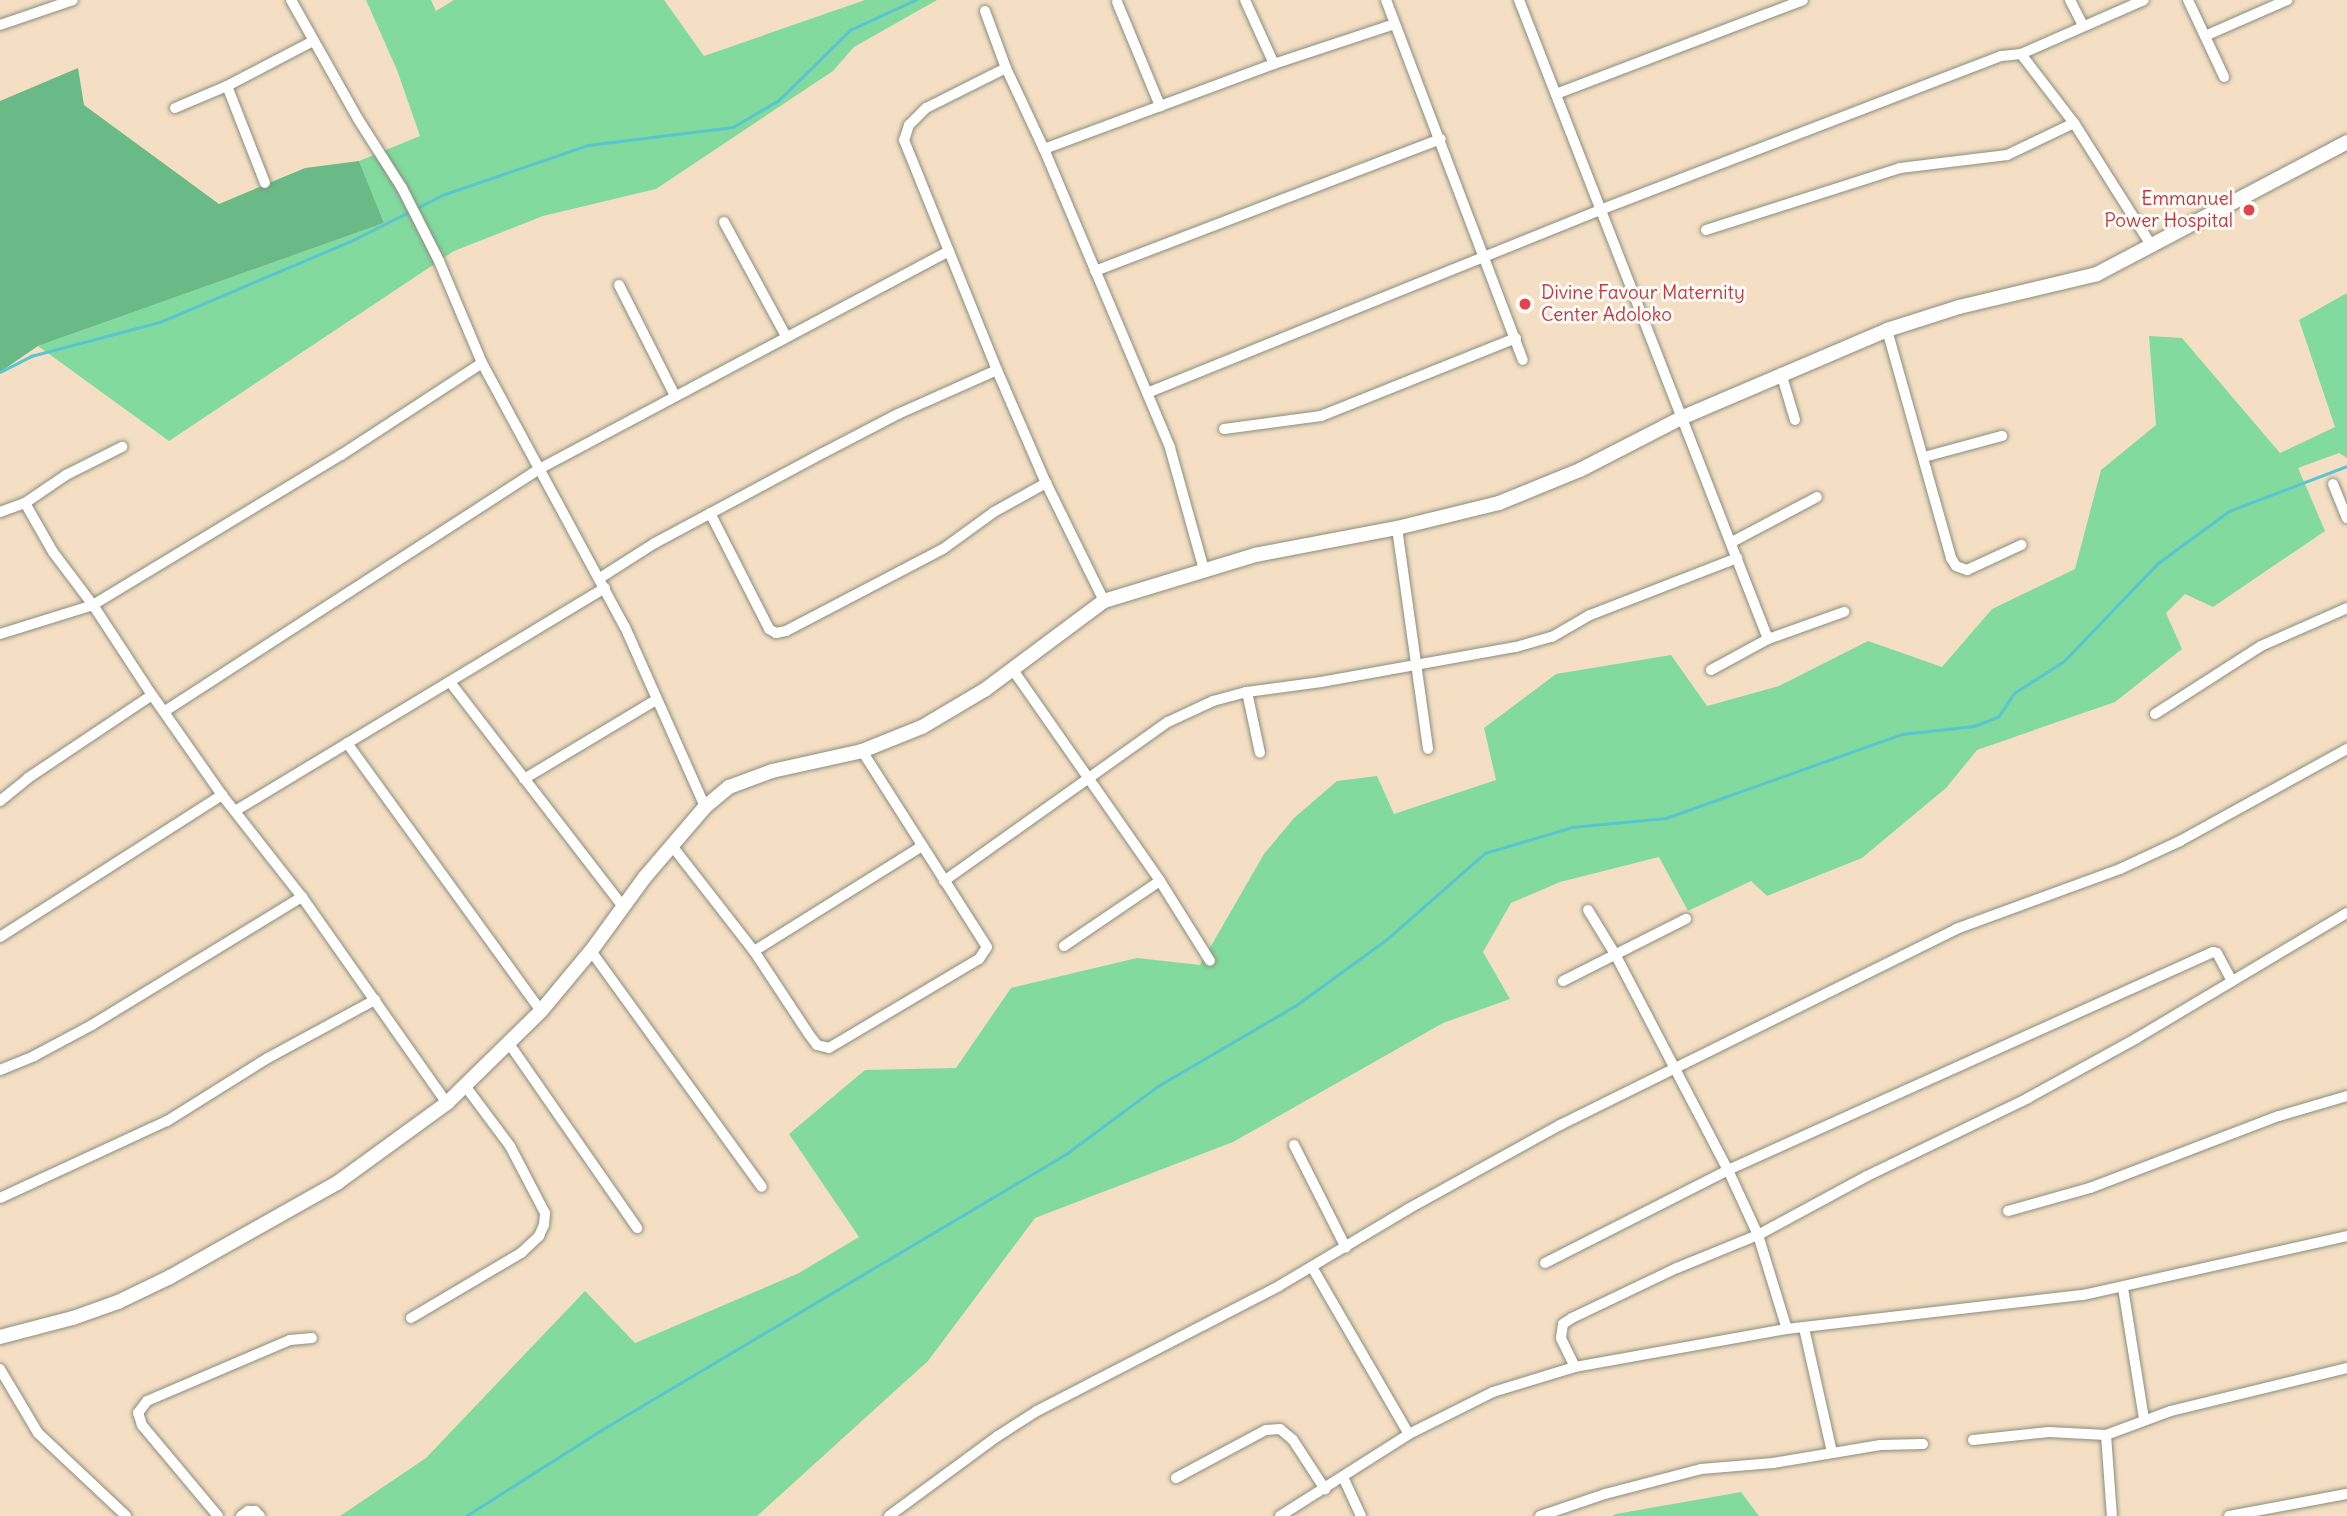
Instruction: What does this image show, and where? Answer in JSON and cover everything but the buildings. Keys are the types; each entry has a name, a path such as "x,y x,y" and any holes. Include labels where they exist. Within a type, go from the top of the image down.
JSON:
{"street":[{"path":"0,25 73,0"},
{"path":"292,0 358,119 402,188 439,261 482,363 602,583 705,807"},
{"path":"1245,0 1274,64"},
{"path":"1386,0 1523,360"},
{"path":"1519,0 1768,639"},
{"path":"1556,94 1802,0"},
{"path":"2070,0 2083,26"},
{"path":"1147,393 1600,210 2002,56 2021,54 2144,0"},
{"path":"2188,0 2224,77"},
{"path":"2205,36 2287,0"},
{"path":"1117,2 1160,106"},
{"path":"985,11 1006,68 1044,149 1170,449 1204,570"},
{"path":"1044,149 1274,64 1395,24"},
{"path":"175,108 227,86 313,41"},
{"path":"2021,54 2074,123 2150,243"},
{"path":"1006,68 926,108 906,131 904,139 997,370 1046,483 1104,601"},
{"path":"227,86 265,183"},
{"path":"1706,230 1899,168 2007,155 2074,123"},
{"path":"1094,271 1441,139"},
{"path":"0,1337 73,1318 118,1302 170,1277 337,1183 447,1103 510,1045 541,1011 591,951 622,905 705,807 729,787 772,771 862,751 922,727 1013,670 1104,601 1255,555 1397,528 1499,503 1580,470 1681,418 1781,373 1887,330 1959,307 2097,274 2150,243 2347,142"},
{"path":"724,222 786,336"},
{"path":"165,711 541,468 674,394 949,251"},
{"path":"619,285 674,394"},
{"path":"1887,330 1951,558 1956,566 1967,570 1977,568 2021,545"},
{"path":"1224,429 1321,416 1516,338"},
{"path":"0,634 93,605 341,456 482,363"},
{"path":"235,811 450,682 710,513 898,414 997,370"},
{"path":"1781,373 1795,420"},
{"path":"1924,457 2002,436"},
{"path":"0,512 25,503 66,475 122,447"},
{"path":"710,513 769,629 776,633 786,631 943,549 994,512 1046,483"},
{"path":"2333,484 2347,518"},
{"path":"1732,542 1817,497"},
{"path":"25,503 53,552 93,605 222,795 302,897 447,1103"},
{"path":"1397,528 1428,749"},
{"path":"944,880 1168,722 1213,701 1247,692 1321,682 1516,647 1552,637 1590,615 1737,558"},
{"path":"2155,714 2261,646 2347,608"},
{"path":"1711,670 1768,639 1844,612"},
{"path":"1013,670 1090,777 1160,881 1209,961"},
{"path":"450,682 622,905"},
{"path":"1247,692 1260,753"},
{"path":"0,801 28,778 152,695"},
{"path":"524,779 656,700"},
{"path":"347,743 541,1011"},
{"path":"889,1516 998,1436 1037,1411 1346,1248 1543,1134 1956,929 2120,869 2180,841 2347,749"},
{"path":"673,847 754,951 817,1045 829,1048 979,960 988,947 862,751"},
{"path":"0,937 222,795"},
{"path":"754,951 922,846"},
{"path":"1064,946 1160,881"},
{"path":"0,1070 34,1056 92,1025 302,897"},
{"path":"1588,910 1615,954 1728,1170 1758,1235 1787,1329"},
{"path":"1575,1367 1561,1338 1563,1324 1572,1318 1677,1268 1758,1235 1867,1177 2028,1098 2347,913"},
{"path":"1563,981 1686,919"},
{"path":"591,951 762,1187"},
{"path":"1545,1263 1728,1170 2213,952 2217,953 2232,981"},
{"path":"0,1198 167,1121 268,1058 374,1000"},
{"path":"510,1045 638,1227"},
{"path":"411,1318 521,1252 539,1236 544,1225 545,1213 510,1146 466,1087"},
{"path":"2008,1211 2090,1188 2279,1116 2347,1096"},
{"path":"1294,1145 1346,1248"},
{"path":"1280,1516 1409,1434 1493,1392 1575,1367 1787,1329 2123,1288 2347,1236"},
{"path":"1311,1267 1409,1434"},
{"path":"2123,1288 2144,1419"},
{"path":"1804,1328 1832,1452"},
{"path":"218,1516 142,1425 138,1413 148,1401 290,1340 312,1338"},
{"path":"1973,1440 2049,1432 2106,1435 2144,1419 2243,1391 2347,1368"},
{"path":"0,1369 38,1433 126,1516"},
{"path":"1176,1478 1266,1430 1280,1429 1293,1440 1325,1489"},
{"path":"2106,1435 2112,1516"},
{"path":"1540,1516 1605,1494 1701,1469 1773,1463 1832,1452 1923,1444"},
{"path":"1343,1477 1362,1516"},
{"path":"2229,1516 2347,1494"},
{"path":"241,1516 248,1511 255,1511 260,1516"}],"green space":[{"path":"366,0 431,0 436,11 454,0 664,0 704,56 865,0 937,0 854,47 833,71 656,189 543,216 454,251 169,441 38,346 384,223 359,161 420,136 397,70"},
{"path":"78,68 84,105 219,204 305,168 359,161 384,223 38,346 0,372 0,101"},
{"path":"2347,293 2347,458 2339,453 2298,468 2325,531 2213,607 2185,594 2166,613 2182,649 2115,702 1977,750 1946,788 1862,858 1767,896 1751,881 1688,911 1659,857 1560,882 1511,903 1483,952 1510,999 1443,1023 1233,1142 1035,1218 928,1361 757,1516 340,1516 426,1458 585,1291 635,1343 799,1273 859,1237 789,1134 865,1070 956,1068 1011,988 1137,958 1200,965 1264,854 1294,818 1337,781 1377,776 1394,814 1496,780 1484,728 1556,674 1671,655 1707,706 1779,686 1868,641 1942,667 1992,609 2075,569 2101,470 2156,425 2149,336 2182,338 2280,453 2335,427 2299,320"},
{"path":"1741,1492 1759,1516 1612,1516 1616,1514"}],"waterway":[{"path":"417,208 445,194 588,145 733,127 779,100 850,30 915,0"},
{"path":"0,372 31,356 160,322 353,240 411,211"},
{"path":"466,1516 603,1429 1066,1154 1158,1086 1295,1006 1386,940 1485,853 1572,827 1666,818 1902,734 1974,726 1998,717 2014,693 2064,661 2158,563 2229,511 2347,466"}],"place":[{"name":"Emmanuel Power Hospital","path":"2249,210"},
{"name":"Divine Favour Maternity Center Adoloko","path":"1525,304"}]}
